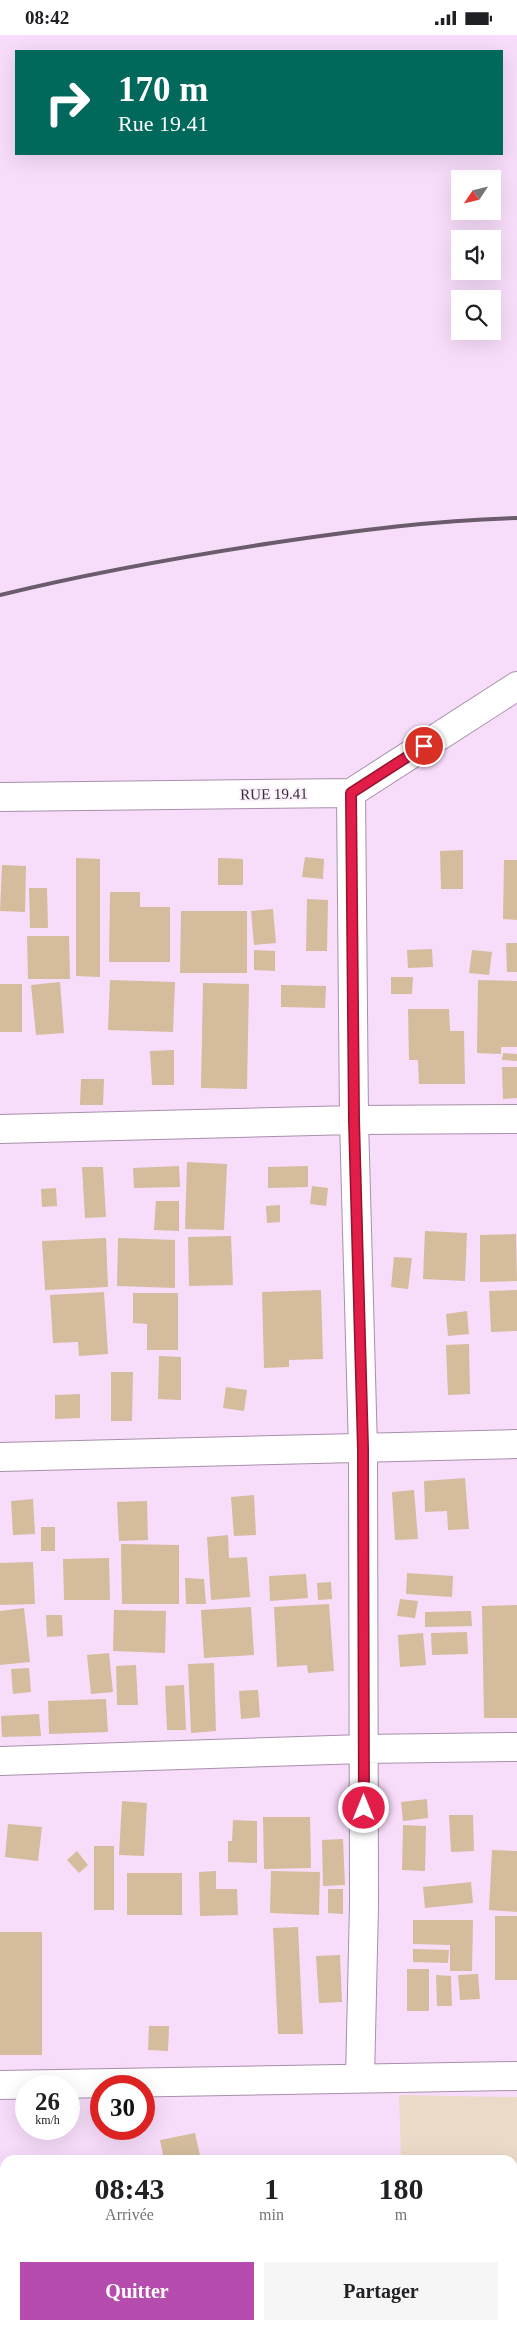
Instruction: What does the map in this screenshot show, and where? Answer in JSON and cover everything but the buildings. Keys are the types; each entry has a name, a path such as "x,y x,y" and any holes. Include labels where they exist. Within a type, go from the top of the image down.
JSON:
{"street":[{"path":"360,2078 364,1906 363,1449 354,1120 351,793 517,686"},
{"name":"RUE 19.41","path":"0,797 351,793"},
{"path":"0,1129 354,1120 517,1119"},
{"path":"0,1457 517,1444"},
{"path":"0,1761 363,1749 517,1747"},
{"path":"0,2085 517,2076"}],"shaded area":[{"path":"399,2095 517,2097 517,2155 401,2155"}],"railway":[{"path":"0,595 135,566 272,543 394,527 517,518"}],"route":[{"path":"364,1808 363,1449 354,1120 351,793 424,746"}]}
